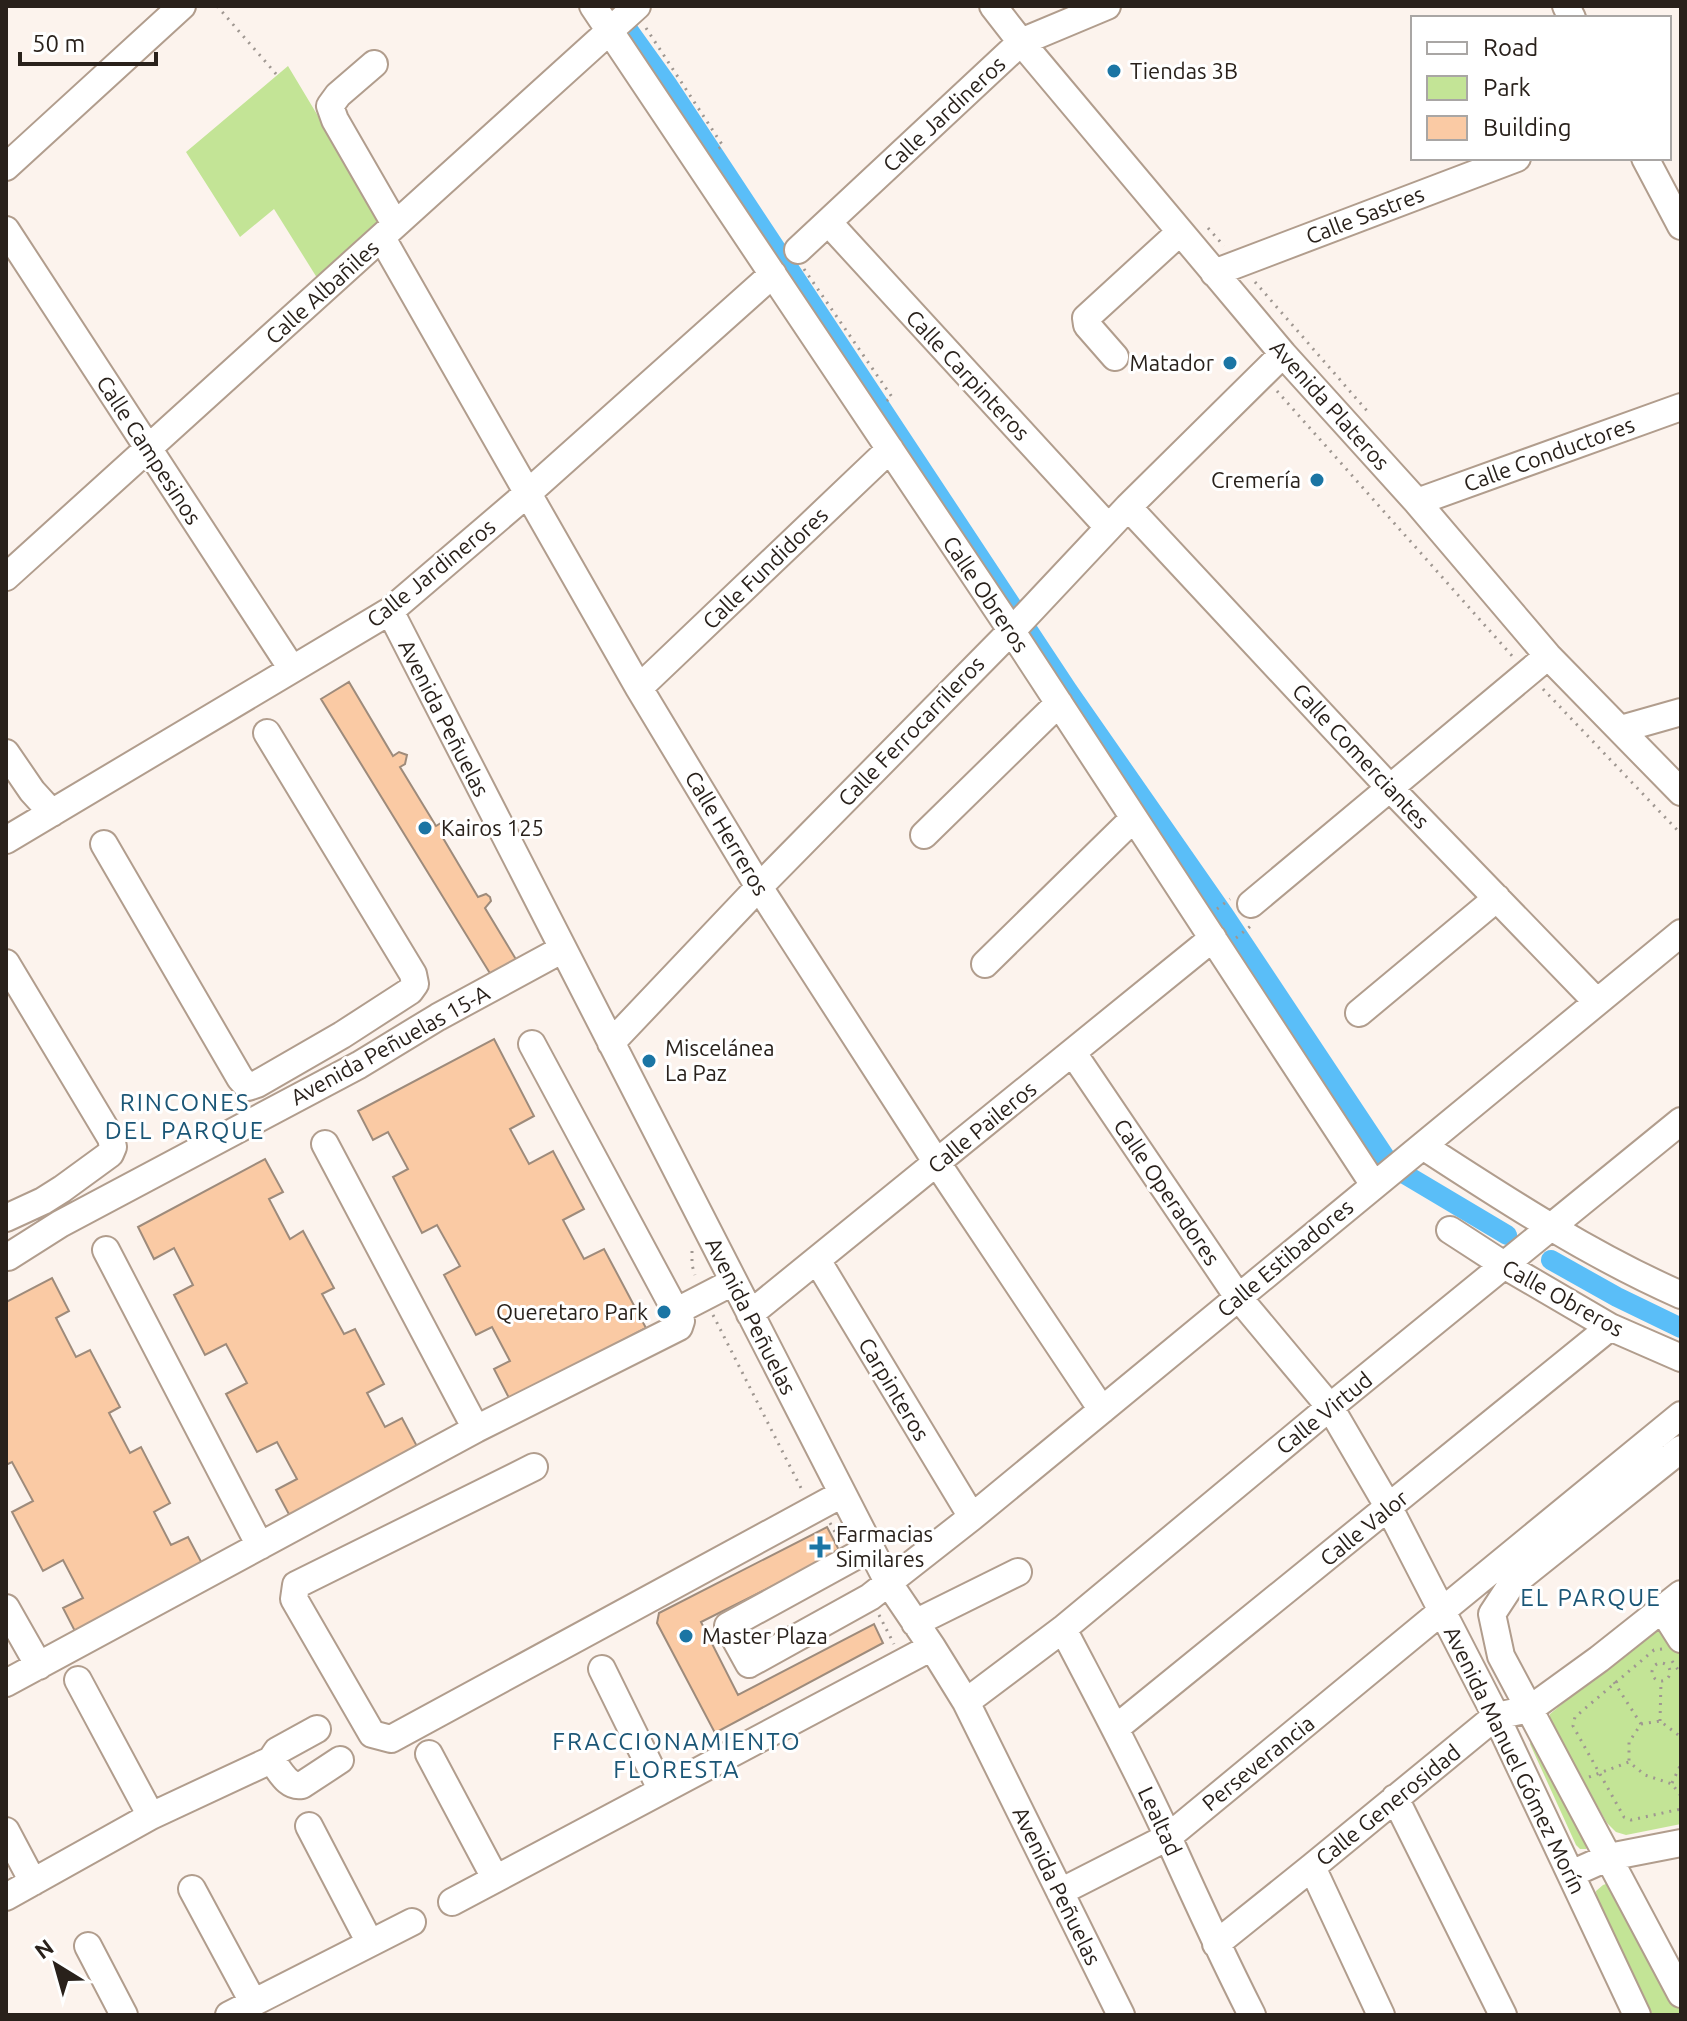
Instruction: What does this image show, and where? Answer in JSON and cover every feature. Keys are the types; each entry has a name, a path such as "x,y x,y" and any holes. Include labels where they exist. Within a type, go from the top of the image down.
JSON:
{"street":[{"path":"6,167 182,6"},
{"name":"Calle Obreros","path":"593,6 626,18 773,274 890,449 1015,626 1059,703 1134,818 1223,939 1377,1182"},
{"name":"Avenida Plateros","path":"993,6 1283,354 1417,502 1548,656 1681,792"},
{"name":"Calle Jardineros","path":"798,250 1021,42 1107,6"},
{"name":"Calle Albañiles","path":"6,577 626,18"},
{"name":"Calle Herreros","path":"374,64 338,95 330,106 335,120 389,231 529,492 639,688 759,887 937,1163 1102,1410"},
{"name":"Calle Sastres","path":"1214,273 1512,160"},
{"path":"1646,160 1681,226"},
{"name":"Calle Carpinteros","path":"828,222 1108,527"},
{"name":"Calle Campesinos","path":"6,230 292,669"},
{"path":"1115,357 1087,325 1086,318 1180,232"},
{"name":"Calle Jardineros","path":"6,840 390,611 529,492 773,274"},
{"name":"Calle Ferrocarrileros","path":"611,1043 1108,527 1283,354"},
{"name":"Calle Conductores","path":"1417,502 1681,407"},
{"name":"Calle Fundidores","path":"639,688 890,449"},
{"name":"Calle Comerciantes","path":"1128,507 1390,788 1597,1002"},
{"name":"Avenida Peñuelas","path":"390,611 870,1548 888,1582 966,1702 1121,2015"},
{"path":"1251,915 1390,788 1548,656"},
{"path":"924,835 1059,703"},
{"path":"1621,729 1681,712"},
{"path":"104,844 248,1087 331,1041 410,991 415,984 413,974 267,733"},
{"path":"6,753 32,791 52,813"},
{"path":"985,964 1134,818"},
{"path":"1359,1013 1497,898"},
{"name":"Calle Estibadores","path":"870,1548 728,1626 749,1664 870,1597 972,1517 1681,933"},
{"name":"Calle Paileros","path":"750,1314 1073,1053 1223,939"},
{"name":"Avenida Peñuelas 15-A","path":"8,1257 69,1219 349,1071 438,1017 563,949"},
{"path":"6,963 111,1138 113,1147 110,1154 52,1195 6,1218"},
{"path":"331,1041 349,1071"},
{"path":"6,1683 476,1429 679,1327 681,1321 532,1044"},
{"name":"Calle Operadores","path":"1073,1053 1238,1297 1330,1407 1389,1508 1442,1611"},
{"name":"Calle Virtud","path":"966,1702 1063,1629 1681,1121"},
{"path":"325,1144 476,1429"},
{"path":"1423,1146 1551,1227 1674,1284"},
{"path":"52,1195 69,1219"},
{"name":"Calle Obreros","path":"1450,1230 1610,1327 1681,1358"},
{"path":"106,1250 260,1546"},
{"name":"Carpinteros","path":"817,1260 972,1517"},
{"path":"675,1312 733,1282"},
{"name":"Calle Valor","path":"1116,1728 1610,1327"},
{"name":"Avenida Manuel Gómez Morín","path":"1637,2015 1496,1716 1442,1611 1681,1415"},
{"name":"Avenida Manuel Gómez Morín","path":"1681,1449 1511,1585 1492,1614 1501,1656 1609,1857 1672,1956 1681,1994"},
{"path":"534,1467 296,1585 294,1599 372,1734 391,1739 842,1494"},
{"path":"915,1623 1018,1572"},
{"path":"1671,1601 1681,1639"},
{"name":"Calle Generosidad","path":"1216,1944 1496,1716 1530,1709 1671,1601"},
{"path":"6,1608 39,1666"},
{"name":"Perseverancia","path":"1060,1892 1168,1837 1442,1611"},
{"name":"Lealtad","path":"1063,1629 1116,1728 1252,2015"},
{"path":"452,1902 932,1647"},
{"path":"602,1669 661,1789"},
{"path":"78,1680 151,1816"},
{"path":"6,1897 151,1816 271,1760 277,1751 317,1729"},
{"path":"429,1754 495,1878"},
{"path":"271,1760 290,1784 296,1786 340,1760"},
{"path":"1395,1798 1503,2015"},
{"path":"309,1826 370,1943"},
{"path":"6,1831 33,1882"},
{"path":"1571,1874 1609,1857 1681,1843"},
{"path":"1312,1867 1381,2015"},
{"path":"192,1889 253,2002"},
{"path":"229,2015 412,1922"},
{"path":"88,1946 124,2015"}],"path":[{"path":"217,6 277,75"},
{"path":"626,18 679,80 723,146 716,151"},
{"path":"672,85 679,80"},
{"path":"798,250 801,265 892,397 886,401"},
{"path":"841,339 848,333"},
{"path":"1263,375 1527,672 1681,834"},
{"path":"1223,939 1251,915"},
{"path":"1681,1674 1669,1655 1661,1649 1654,1650 1575,1717 1573,1726 1624,1817 1631,1820 1681,1809"},
{"path":"1599,1659 1641,1724"},
{"path":"1662,1663 1668,1666 1670,1674 1667,1680 1661,1682 1653,1678 1651,1671 1655,1665 1662,1663"},
{"path":"1660,1721 1661,1682"},
{"path":"1629,1762 1629,1742 1641,1724 1660,1721 1681,1737"},
{"path":"1570,1783 1629,1762"},
{"path":"1629,1762 1645,1775 1672,1784 1681,1796"},
{"path":"1672,1784 1681,1764"}],"green space":[{"path":"288,66 387,231 324,289 274,209 240,237 186,152"},
{"path":"1662,1626 1681,1648 1681,1824 1626,1835 1616,1832 1607,1823 1550,1722 1550,1714 1653,1629"},
{"path":"1532,1739 1590,1845 1586,1849 1576,1845 1530,1744"},
{"path":"1609,1883 1616,1888 1681,2015 1653,2015 1597,1900 1596,1891"}],"building":[{"name":"Kairos 125","path":"349,682 393,756 399,752 407,755 405,764 400,767 436,826 445,823 448,826 450,830 443,838 478,897 486,894 490,897 491,901 485,908 517,961 491,975 321,699"},
{"path":"494,1039 534,1116 510,1129 529,1164 553,1151 584,1209 563,1220 584,1259 604,1249 646,1328 510,1400 494,1369 510,1361 492,1327 476,1335 444,1275 460,1266 437,1225 422,1233 393,1177 408,1169 388,1132 373,1140 358,1111"},
{"path":"265,1159 283,1192 269,1199 290,1239 303,1231 334,1288 322,1294 344,1334 355,1329 384,1384 367,1393 385,1427 402,1418 420,1452 292,1520 276,1490 297,1479 277,1442 257,1452 226,1394 247,1383 226,1344 205,1355 174,1295 193,1285 174,1248 154,1259 138,1227"},
{"path":"52,1278 69,1311 56,1318 76,1357 90,1350 120,1407 109,1413 130,1453 141,1447 170,1503 154,1512 171,1545 188,1537 206,1571 79,1639 63,1608 83,1598 63,1560 43,1571 12,1512 33,1501 12,1462 6,1465 6,1302"},
{"name":"Master Plaza","path":"827,1527 840,1552 701,1622 738,1695 874,1624 883,1643 715,1733 657,1623 659,1613"}],"waterway":[{"path":"611,6 667,84 1068,691 1224,915 1391,1166 1507,1235"},
{"path":"1551,1260 1681,1328"}],"place":[{"name":"Tiendas 3B","path":"1114,71"},
{"name":"Matador","path":"1230,363"},
{"name":"Cremería","path":"1317,480"},
{"name":"Kairos 125","path":"425,828"},
{"name":"Miscelánea La Paz","path":"649,1061"},
{"name":"Queretaro Park","path":"664,1312"},
{"name":"Farmacias Similares","path":"820,1547"},
{"name":"Master Plaza","path":"686,1636"}],"district":[{"name":"RINCONES DEL PARQUE","path":"185,1117"},
{"name":"EL PARQUE","path":"1591,1598"},
{"name":"FRACCIONAMIENTO FLORESTA","path":"677,1756"}]}
